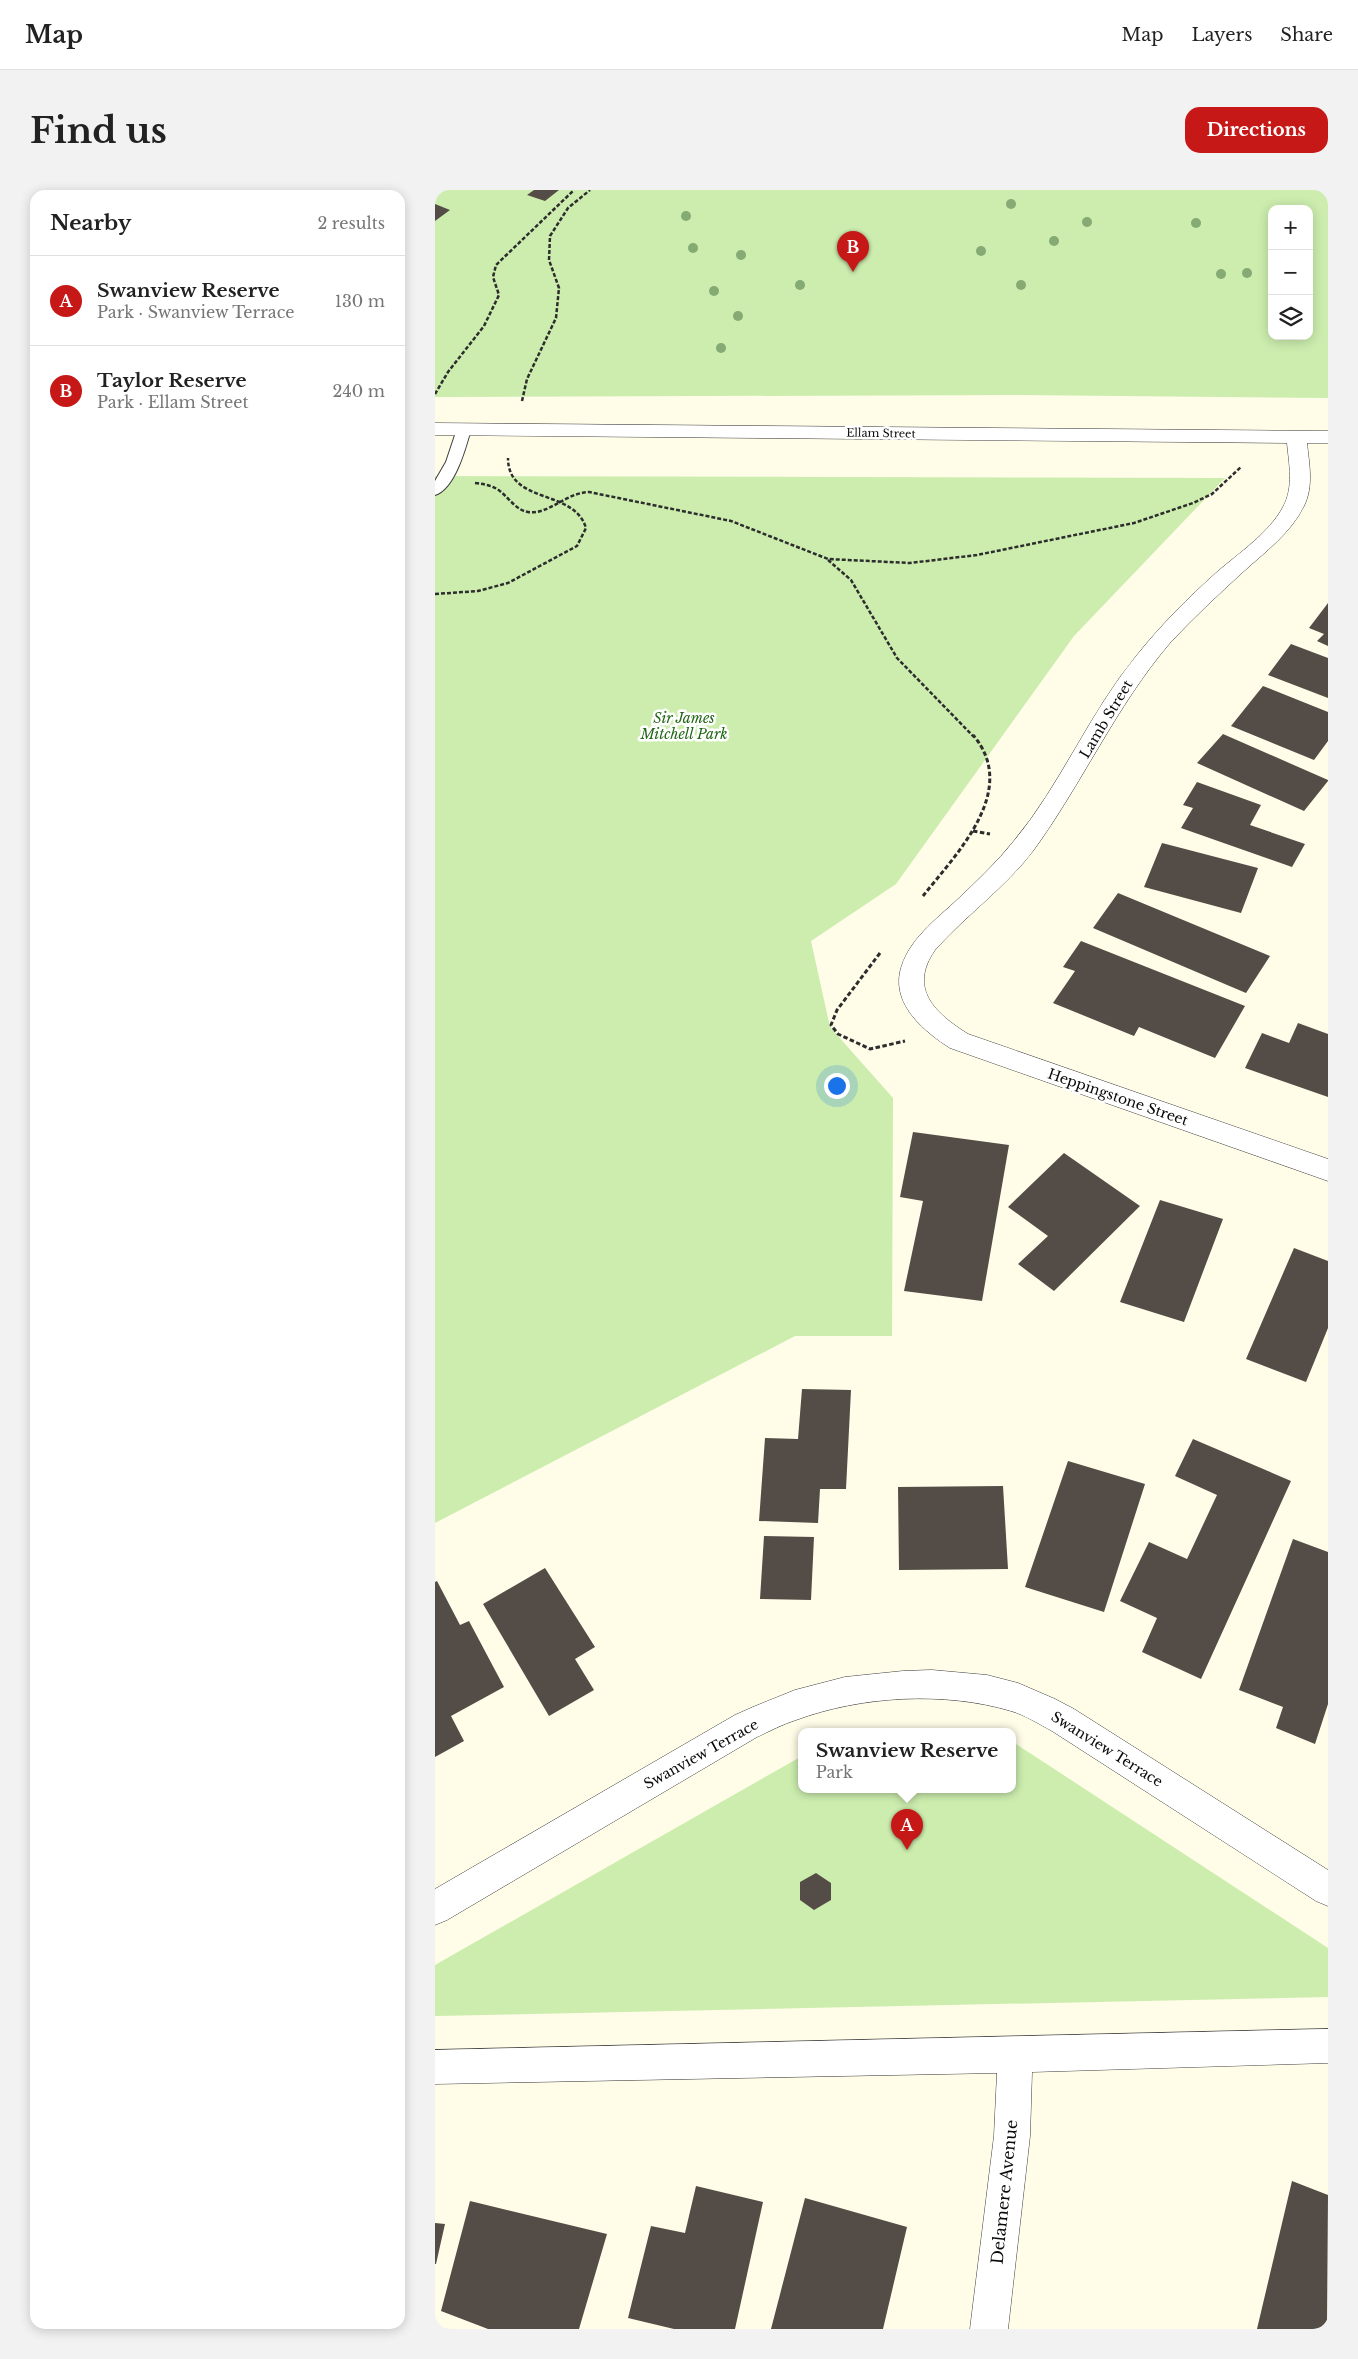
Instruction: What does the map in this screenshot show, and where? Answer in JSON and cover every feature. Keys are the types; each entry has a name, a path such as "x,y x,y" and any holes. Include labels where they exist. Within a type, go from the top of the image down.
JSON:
{"street":[{"name":"Ellam Street","path":"435,429 1328,437"},
{"name":"Lamb Street","path":"919,1006 913,989 912,975 916,959 927,943 1023,847 1078,765 1113,703 1161,639 1205,595 1276,531 1289,515 1299,494 1296,437"},
{"name":"Heppingstone Street","path":"919,1006 937,1028 959,1041 1328,1170"},
{"name":"Swanview Terrace","path":"435,1908 746,1726 797,1705 841,1694 884,1687 935,1684 1009,1696 1037,1706 1063,1720 1328,1889"},
{"path":"435,2067 1015,2055 1328,2046"},
{"name":"Delamere Avenue","path":"989,2329 1012,2136 1015,2055"}],"lane":[{"path":"440,486 456,455 464,430"}],"path":[{"path":"435,394 448,372 484,326 499,296 493,277 496,265 574,190"},
{"path":"440,486 487,485 497,490 513,506 530,512 549,508 568,494 579,492 689,511 731,521 828,559 902,563 944,560 1134,523 1193,503 1212,494 1226,483 1243,462 1243,437"},
{"path":"828,559 850,579 897,658 979,742 990,760 991,791 980,817 973,831 920,901"},
{"path":"884,948 837,1010 831,1025 838,1034 870,1050 908,1040"}],"green space":[{"path":"435,190 1328,190 1328,398 1018,395 435,397"},
{"name":"Sir James Mitchell Park","path":"435,476 1225,478 1074,636 896,884 811,941 830,1027 893,1098 892,1336 795,1336 435,1523"},
{"path":"1016,1744 1328,1948 1328,1997 435,2016 435,1965 798,1758 798,1793 1016,1793"}],"building":[{"path":"534,190 559,190 545,201 527,195"},
{"path":"435,204 450,210 435,221"},
{"path":"1328,603 1328,646 1317,641 1324,634 1309,628"},
{"path":"1291,644 1328,658 1328,698 1268,675"},
{"path":"1263,686 1328,712 1328,741 1314,760 1231,726"},
{"path":"1223,734 1328,781 1304,811 1197,763"},
{"path":"1197,782 1261,805 1250,825 1305,844 1292,867 1181,828 1193,808 1183,805"},
{"path":"1162,843 1258,868 1241,913 1144,887"},
{"path":"1118,893 1270,956 1246,993 1093,928"},
{"path":"1081,941 1245,1006 1215,1058 1139,1027 1134,1036 1053,1003 1075,971 1063,967"},
{"path":"1298,1023 1328,1034 1328,1097 1245,1068 1262,1033 1289,1043"},
{"path":"913,1132 1009,1145 982,1301 904,1291 923,1201 900,1197"},
{"path":"1064,1153 1140,1206 1054,1291 1018,1264 1048,1236 1008,1207"},
{"path":"1160,1200 1223,1219 1184,1322 1120,1302"},
{"path":"1294,1248 1328,1261 1328,1328 1306,1382 1246,1359"},
{"path":"802,1389 851,1390 846,1489 820,1489 818,1523 759,1521 765,1438 798,1439"},
{"path":"1193,1439 1291,1481 1201,1679 1142,1652 1157,1618 1120,1601 1149,1542 1187,1559 1217,1495 1175,1476"},
{"path":"1068,1461 1145,1484 1104,1612 1025,1587"},
{"path":"1003,1486 1008,1569 899,1570 898,1487"},
{"path":"764,1536 814,1537 811,1600 760,1599"},
{"path":"1293,1539 1328,1552 1328,1704 1315,1744 1276,1728 1283,1707 1239,1690"},
{"path":"545,1568 595,1647 575,1659 594,1690 549,1716 483,1604"},
{"path":"437,1581 460,1625 469,1621 504,1687 451,1716 464,1741 435,1757 435,1582"},
{"path":"816,1873 831,1883 831,1900 814,1910 800,1900 800,1882"},
{"path":"1292,2181 1328,2195 1327,2329 1257,2329"},
{"path":"696,2186 763,2202 735,2329 674,2329 628,2318 651,2226 685,2233"},
{"path":"805,2198 907,2227 883,2329 771,2329"},
{"path":"470,2201 607,2234 579,2329 488,2329 441,2311"},
{"path":"435,2223 445,2224 436,2264 435,2264"}],"place":[{"name":"Taylor Reserve","path":"853,272"},
{"name":"Swanview Reserve","path":"907,1850"}]}
